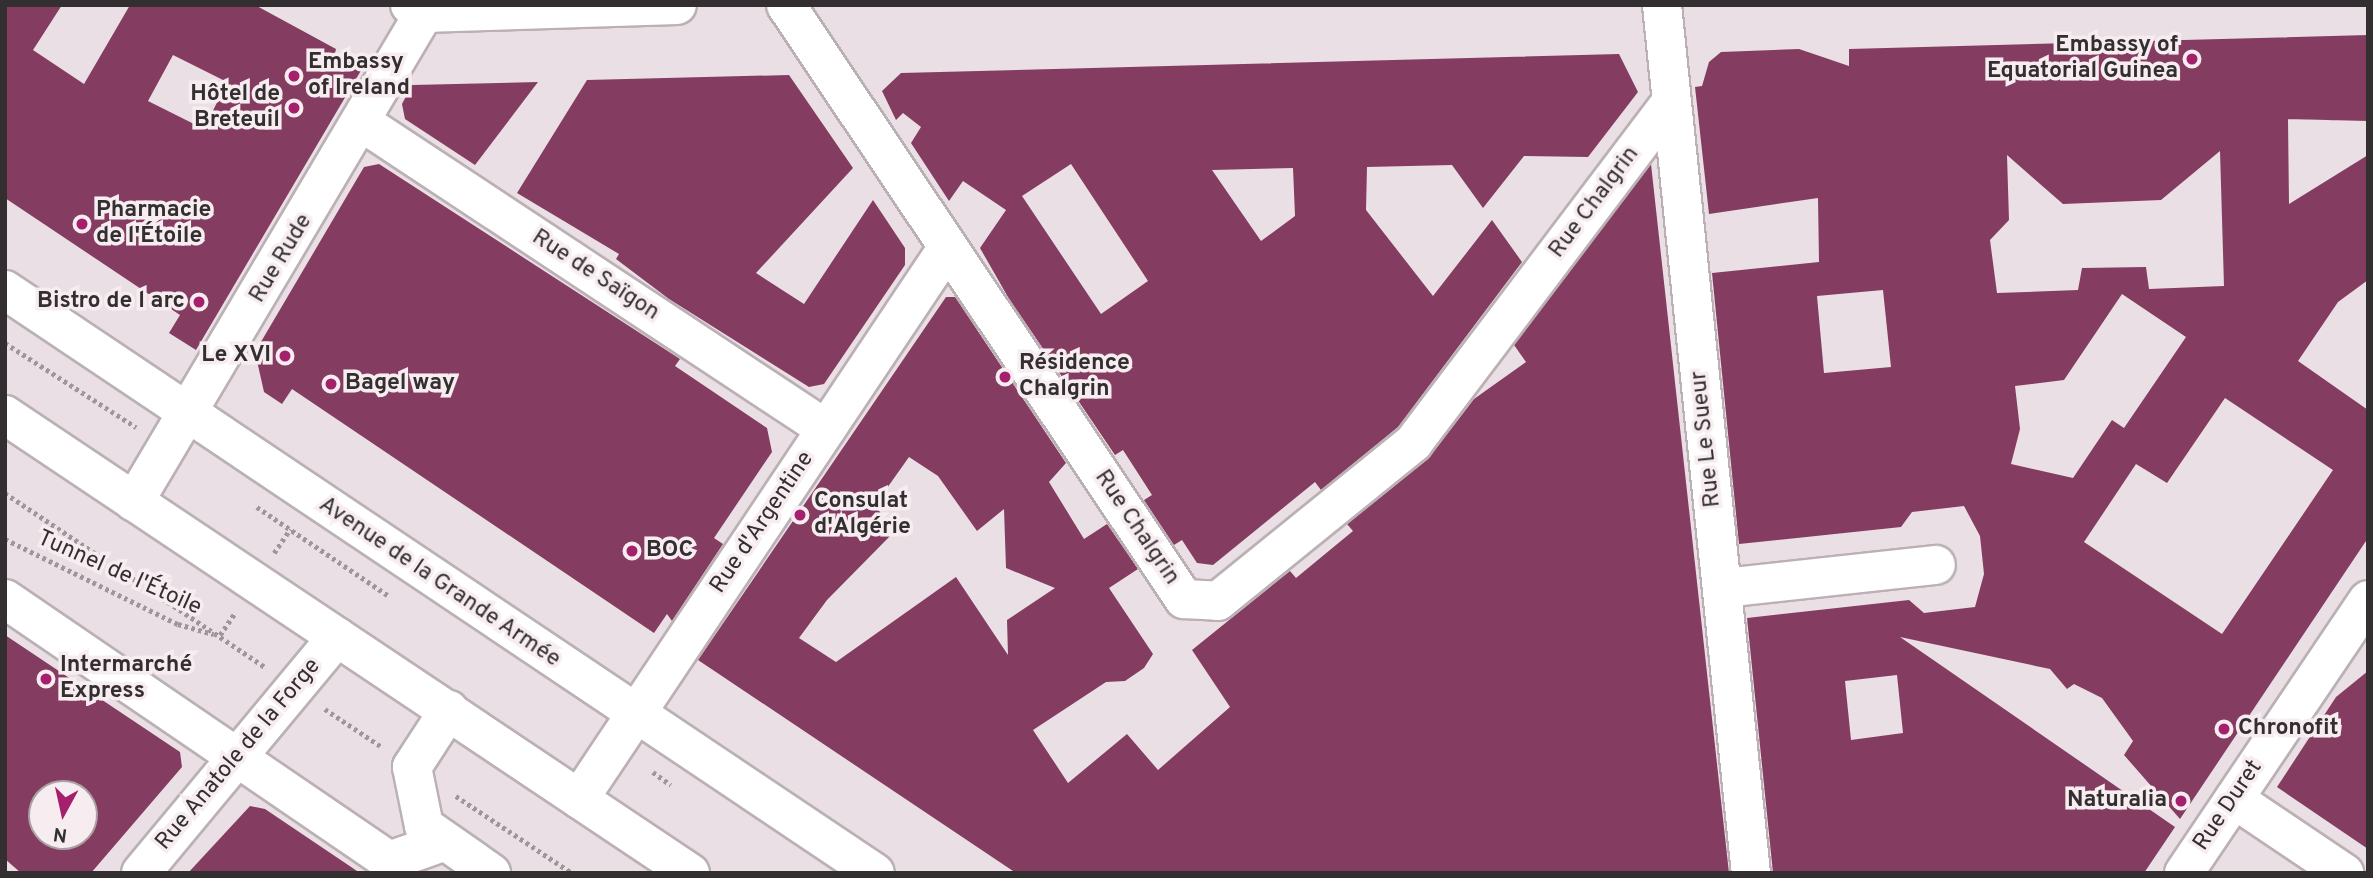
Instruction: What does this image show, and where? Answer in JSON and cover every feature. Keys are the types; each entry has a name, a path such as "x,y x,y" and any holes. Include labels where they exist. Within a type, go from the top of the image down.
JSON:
{"street":[{"path":"417,9 677,5"},
{"name":"Rue Chalgrin","path":"786,5 1184,599 1218,601 1414,442 1670,103"},
{"name":"Rue Le Sueur","path":"1662,5 1751,873"},
{"name":"Rue Rude","path":"134,502 363,123 417,9"},
{"name":"Rue de Saïgon","path":"363,123 826,429"},
{"name":"Rue d'Argentine","path":"579,799 948,247"},
{"name":"Avenue de la Grande Armée","path":"11,306 188,415 875,873"},
{"path":"5,415 690,873"},
{"path":"1723,588 1936,565"},
{"path":"5,599 236,761 389,861 443,842"},
{"name":"Rue Duret","path":"2184,873 2234,799 2355,644 2368,600"},
{"name":"Rue Anatole de la Forge","path":"141,873 337,637"},
{"path":"449,710 412,767 424,825 443,842 491,873"},
{"path":"2234,799 2344,873"}],"path":[{"name":"Tunnel de l'Étoile","path":"5,493 220,635 178,624 5,539"},
{"path":"318,704 387,750"},
{"path":"450,792 572,873"}],"building":[{"path":"5,5 62,5 33,50 84,84 130,5 255,5 336,49 334,58 366,62 196,350 169,333 180,315 5,198","holes":["173,55 227,82 204,129 148,101"]},
{"path":"2368,35 2368,121 2288,119 2289,204 2368,155 2368,280 2338,302 2298,361 2368,410 2368,538 2180,819 2124,755 2133,741 2102,698 2074,684 2067,689 2050,669 1900,637 2175,827 2144,873 1773,873 1747,618 1909,600 1924,613 1975,607 1984,574 1980,536 1964,506 1912,512 1901,527 1739,544 1712,273 1819,262 1818,198 1709,214 1695,87 1702,86 1709,62 1721,52 1799,49 1849,66 1849,49","holes":["2220,151 2224,286 2149,289 2146,267 2082,268 2078,290 1997,293 1990,240 2009,220 2007,155 2063,204 2161,200","1883,290 1891,367 1824,373 1817,296","2122,294 2186,337 2124,428 2112,420 2073,478 2011,464 2020,429 2015,386 2064,380","2225,398 2333,470 2222,634 2084,542 2136,464 2167,483","1897,675 1903,733 1851,740 1845,681"]},
{"path":"1619,54 1638,92 1588,157 1524,156 1483,208 1452,165 1367,167 1366,210 1433,296 1492,220 1522,262 1398,427 1321,490 1315,482 1213,565 1197,563 1182,540 1174,545 1144,500 1152,495 1123,450 1115,455 1008,297 980,248 1006,210 963,181 949,201 911,143 921,127 903,113 896,120 882,91 901,73","holes":["1071,164 1148,281 1101,314 1022,196","1293,168 1295,216 1261,241 1212,170"]},
{"path":"789,75 853,168 756,273 804,304 873,200 905,248 905,265 824,384 809,387 669,299 616,259 619,254 517,193 587,80"},
{"path":"538,82 475,165 405,119 402,104 412,85"},
{"path":"379,164 680,359 675,366 767,428 772,452 714,538 723,544 672,621 667,614 654,633 292,389 282,404 264,392 255,352 364,167"},
{"path":"1651,164 1729,873 1016,873 698,660 946,297 955,297 1066,463 1049,482 1084,539 1107,524 1138,569 1109,588 1153,654 1144,668 1125,681 1106,682 1033,730 1068,783 1127,734 1158,770 1230,707 1192,650 1290,571 1296,578 1353,531 1347,524 1428,459 1474,399 1526,362 1514,345","holes":["909,457 938,476 977,531 1004,509 1006,568 1055,588 1007,620 1008,655 956,577 836,662 799,638 827,600 894,532 875,505"]},
{"path":"5,635 180,752 182,767 91,873 21,873 5,859"},
{"path":"2368,671 2368,849 2277,787 2336,697"},
{"path":"250,806 265,809 360,873 188,873"}],"place":[{"name":"Embassy of Equatorial Guinea","path":"2192,59"},
{"name":"Embassy of Ireland","path":"294,76"},
{"name":"Hôtel de Breteuil","path":"294,108"},
{"name":"Pharmacie de l'Étoile","path":"82,224"},
{"name":"Bistro de l arc","path":"199,302"},
{"name":"Le XVI","path":"285,356"},
{"name":"Résidence Chalgrin","path":"1005,377"},
{"name":"Bagel way","path":"331,384"},
{"name":"Consulat d'Algérie","path":"800,515"},
{"name":"BOC","path":"632,551"},
{"name":"Intermarché Express","path":"46,679"},
{"name":"Chronofit","path":"2224,729"},
{"name":"Naturalia","path":"2181,801"}]}
